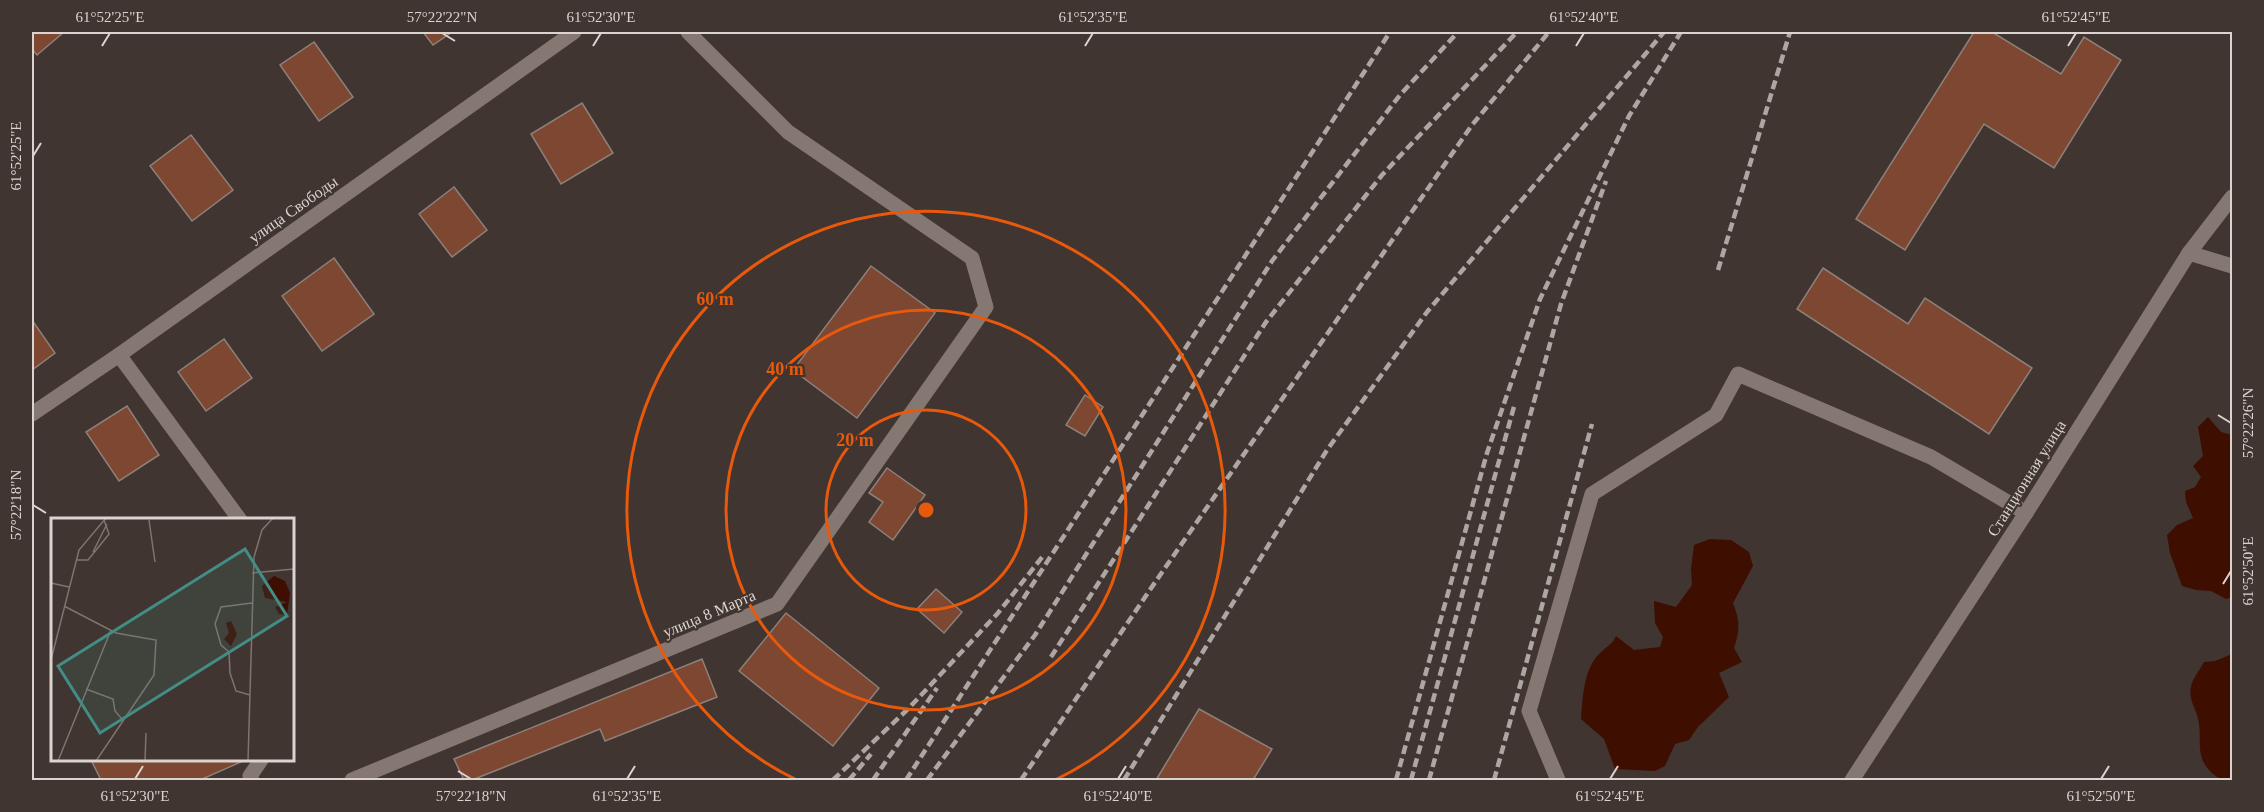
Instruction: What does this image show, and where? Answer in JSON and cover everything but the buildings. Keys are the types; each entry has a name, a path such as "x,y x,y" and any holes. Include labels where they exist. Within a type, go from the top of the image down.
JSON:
{"street":[{"name":"улица Свободы","path":"32,414 119,355 574,32"},
{"name":"улица 8 Марта","path":"352,780 777,604 986,307 972,258 788,132 688,32"},
{"name":"Станционная улица","path":"1852,780 2026,513 2189,253 2232,196"},
{"path":"2189,253 2232,266"},
{"path":"119,355 239,518"},
{"path":"1558,780 1529,711 1592,494 1716,415 1738,374 1931,457 2026,513"},
{"path":"252,780 250,776 260,761"}],"shaded area":[{"path":"2208,417 2221,432 2232,435 2232,597 2226,599 2211,591 2182,586 2170,553 2167,535 2177,525 2193,518 2186,502 2185,491 2195,487 2201,477 2193,466 2203,456 2198,427"},
{"path":"1710,539 1731,540 1749,552 1753,566 1733,603 1738,626 1734,648 1742,662 1719,673 1729,697 1698,727 1689,740 1675,744 1665,766 1655,771 1615,769 1604,739 1581,719 1583,693 1590,668 1599,654 1611,644 1616,636 1634,650 1660,647 1663,637 1655,623 1654,601 1676,607 1692,585 1694,545"},
{"path":"2232,654 2232,780 2229,780 2221,779 2213,774 2202,760 2198,719 2190,691 2204,662 2215,661"}],"railway":[{"path":"906,780 1390,32"},
{"path":"927,780 1035,635 1272,261 1400,95 1458,32"},
{"path":"1051,657 1266,322 1382,175 1517,32"},
{"path":"1021,780 1472,125 1549,32"},
{"path":"1124,780 1327,450 1427,312 1664,32"},
{"path":"1396,780 1487,453 1540,299 1629,116 1681,32"},
{"path":"1718,270 1790,32"},
{"path":"1429,780 1561,304 1606,181"},
{"path":"1411,780 1515,403"},
{"path":"1494,780 1592,424"},
{"path":"833,780 909,708 998,613 1043,556"},
{"path":"873,780 937,688"},
{"path":"849,780 871,754"}]}
